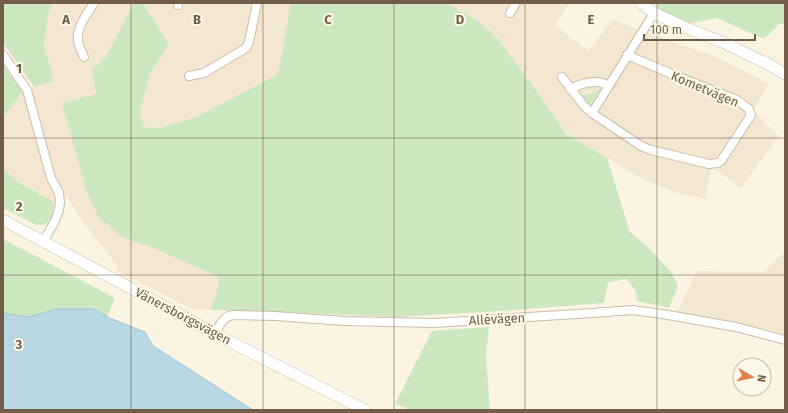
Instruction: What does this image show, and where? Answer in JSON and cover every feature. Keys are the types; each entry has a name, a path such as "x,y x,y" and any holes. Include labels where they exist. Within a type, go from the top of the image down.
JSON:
{"main road":[{"path":"641,3 654,13 684,28 727,44 785,74"},
{"name":"Vänersborgsvägen","path":"3,220 215,334 365,410"}],"street":[{"path":"84,57 78,40 79,32 84,18 94,3"},
{"path":"189,76 204,73 246,48 249,42 257,3"},
{"path":"510,13 516,3"},
{"path":"592,113 654,13"},
{"path":"3,55 26,90 51,178 59,193 59,210 55,221 43,242"},
{"name":"Kometvägen","path":"562,78 584,106 592,113 641,146 651,150 709,164 718,163 721,161 751,114 749,109 737,100 627,55"},
{"path":"570,89 580,84 593,82 603,82 608,85"},
{"name":"Allévägen","path":"215,334 225,318 232,315 344,321 434,323 632,310 736,327 785,340"}],"shaded area":[{"path":"54,3 134,3 106,57 92,69 96,94 62,103 123,238 148,246 219,277 216,296 212,306 213,310 192,309 116,270 118,266 86,226 66,195 54,202 18,182 3,169 3,117 23,92 54,81 44,45 49,11"},
{"path":"143,3 291,3 278,74 199,116 160,128 143,127 140,111 150,73 169,45"},
{"path":"440,3 569,3 555,25 588,51 613,20 713,56 769,84 755,107 745,119 719,158 713,161 705,199 676,193 643,179 566,134 497,38","holes":["601,88 591,103 579,95 597,92"]},
{"path":"757,115 779,136 741,188 716,169 753,118"},
{"path":"785,246 785,335 775,331 677,312 697,271 764,272 783,254"}],"green space":[{"path":"3,3 54,3 49,11 44,45 54,81 34,87 3,43"},
{"path":"134,3 143,3 169,45 150,73 140,111 143,127 160,128 199,116 278,74 291,3 446,3 477,20 497,38 566,134 607,158 630,232 648,247 670,271 678,285 669,308 637,301 636,292 627,279 608,282 604,303 502,311 398,317 213,310 212,306 216,296 219,277 148,246 123,238 98,217 86,189 62,103 96,94 92,69 106,57"},
{"path":"658,3 785,3 785,24 779,24 764,39 717,18 686,24 656,9"},
{"path":"3,65 23,92 3,117"},
{"path":"601,87 591,103 586,103 579,95 591,94"},
{"path":"3,169 18,182 54,202 53,216 45,225 36,225 3,208"},
{"path":"3,239 115,298 107,317 93,309 57,309 28,317 3,313"},
{"path":"489,327 486,357 490,410 411,410 395,404 432,331"}],"water":[{"path":"57,309 94,309 107,317 145,332 153,346 253,410 3,410 3,313 28,317"}]}
